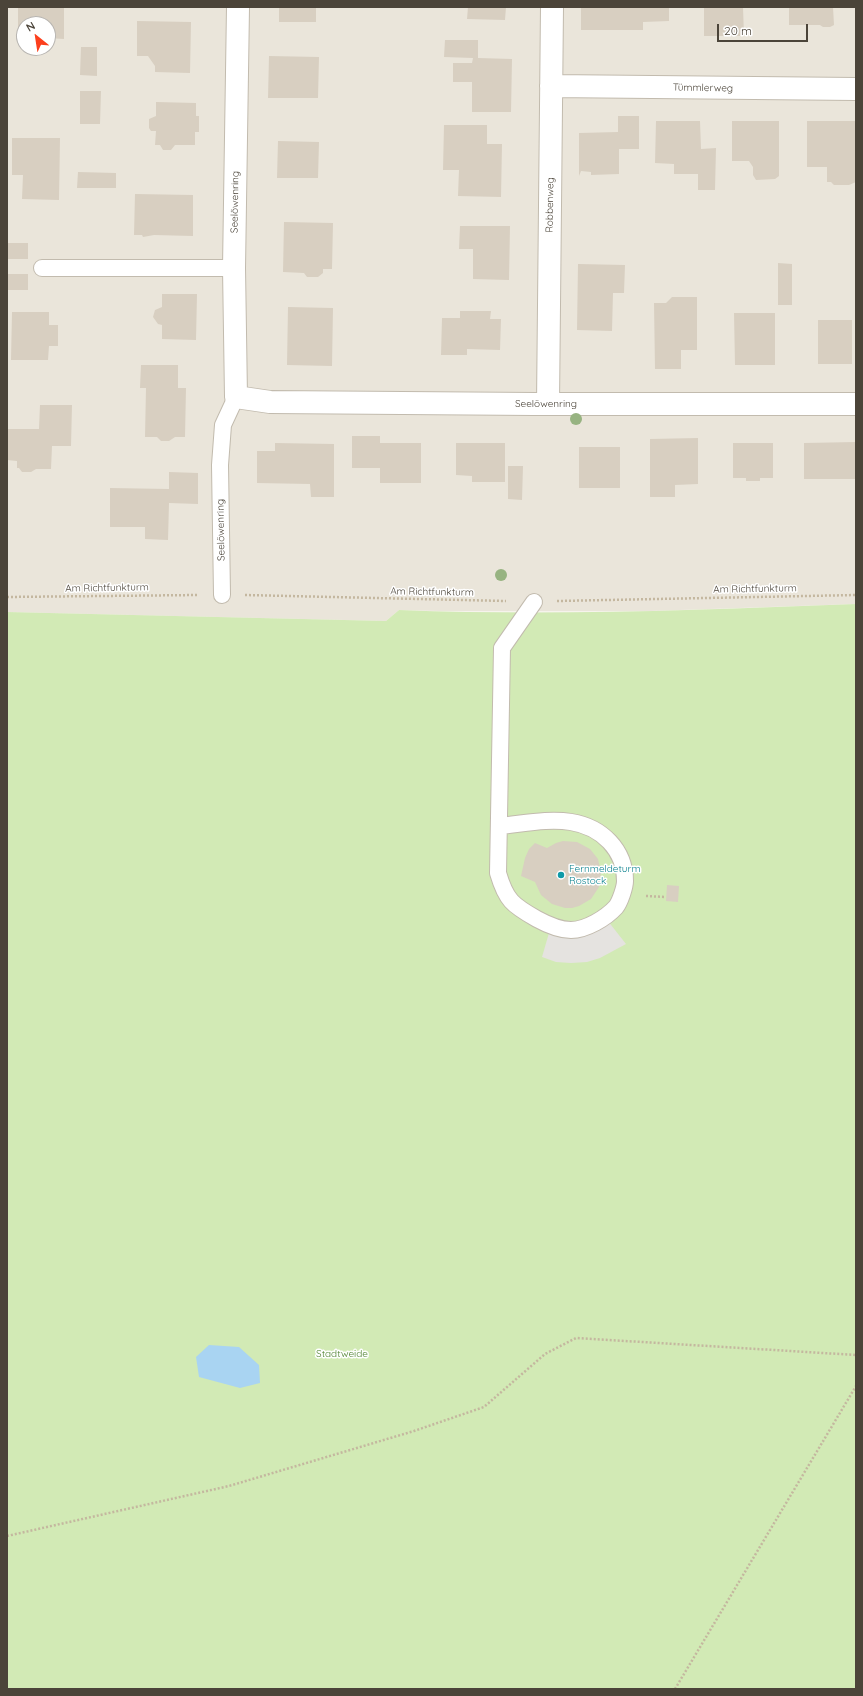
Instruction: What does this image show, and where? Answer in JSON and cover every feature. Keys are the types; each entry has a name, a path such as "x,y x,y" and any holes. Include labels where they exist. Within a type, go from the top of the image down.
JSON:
{"street":[{"name":"Seelöwenring","path":"238,7 234,268 236,397 270,402 856,404"},
{"name":"Robbenweg","path":"548,404 552,7"},
{"name":"Tümmlerweg","path":"551,86 856,89"}],"lane":[{"path":"42,268 234,268"},
{"name":"Seelöwenring","path":"222,594 220,465 223,425 236,397"},
{"path":"499,826 548,821 572,822 593,829 611,840 622,862 625,883 617,906 591,925 572,930 551,926 517,908 504,892 498,873 502,648 534,602"}],"path":[{"name":"Am Richtfunkturm","path":"7,597 222,594 534,602 856,595"},
{"path":"7,1536 229,1486 414,1431 484,1407 545,1354 576,1338 856,1355"},
{"path":"675,1689 856,1386"}],"shaded area":[{"path":"7,7 856,7 856,604 651,611 399,610 386,621 7,612"},
{"path":"604,916 626,944 600,958 587,962 556,962 542,957 551,926"}],"green space":[{"name":"Stadtweide","path":"856,604 856,1689 7,1689 7,612 386,621 399,610 456,612 570,612 685,610"}],"water":[{"path":"209,1345 239,1347 259,1365 260,1383 240,1388 199,1377 196,1357"}],"building":[{"path":"18,7 64,7 64,39 56,38 56,16 18,16"},
{"path":"279,7 316,7 316,22 279,22"},
{"path":"468,7 506,7 505,20 467,19"},
{"path":"581,7 669,7 669,21 643,22 643,30 581,30"},
{"path":"704,7 743,7 744,36 704,36"},
{"path":"789,7 833,7 834,25 830,27 823,27 820,25 789,25"},
{"path":"137,21 191,22 190,73 155,72 155,66 148,56 137,56"},
{"path":"445,40 478,40 478,58 512,59 511,112 472,112 472,82 453,82 453,63 472,63 473,58 444,57"},
{"path":"81,47 97,47 97,76 80,75"},
{"path":"269,56 319,57 318,98 268,98"},
{"path":"80,91 101,91 100,124 80,124"},
{"path":"156,102 196,103 196,116 199,116 199,132 195,132 195,145 175,145 171,150 163,150 160,145 155,145 156,131 151,131 149,128 149,119 156,116"},
{"path":"618,116 639,116 639,149 619,149 619,174 591,175 591,172 581,171 579,176 579,133 618,132"},
{"path":"656,121 700,121 701,149 716,148 715,190 698,190 698,174 674,174 674,164 655,163"},
{"path":"732,121 779,121 779,176 775,179 756,180 753,175 753,167 749,161 732,161"},
{"path":"807,121 856,121 856,182 849,185 834,185 831,182 827,182 827,167 807,167"},
{"path":"444,125 487,125 487,144 502,144 501,197 458,196 459,170 443,170"},
{"path":"12,138 60,138 59,200 22,199 23,175 12,175"},
{"path":"278,141 319,142 318,178 277,178"},
{"path":"78,172 116,173 116,188 77,188"},
{"path":"135,194 193,195 193,236 154,235 143,237 142,235 134,235"},
{"path":"284,222 333,223 332,269 323,269 323,273 318,277 307,277 304,273 283,272"},
{"path":"460,226 510,226 509,280 473,279 473,249 459,249"},
{"path":"7,243 28,243 28,259 7,259"},
{"path":"778,263 792,264 792,305 778,305"},
{"path":"578,264 625,265 624,293 613,293 612,331 577,330"},
{"path":"7,274 28,274 28,290 7,290"},
{"path":"162,294 197,294 196,340 162,339 162,325 158,324 153,317 155,310 162,307"},
{"path":"672,297 697,297 697,350 681,350 681,369 655,369 654,303 666,303"},
{"path":"288,307 333,308 332,366 287,365"},
{"path":"460,311 491,311 490,319 501,319 500,350 467,349 467,355 441,355 442,318 460,318"},
{"path":"12,312 49,312 49,325 58,325 58,346 49,346 48,360 11,360"},
{"path":"734,313 775,313 775,365 735,365"},
{"path":"818,320 852,320 852,364 818,364"},
{"path":"141,365 178,365 178,388 186,388 185,437 175,437 169,441 161,441 157,437 145,437 146,388 140,388"},
{"path":"40,405 72,405 71,446 52,446 51,469 36,469 31,472 22,472 19,468 17,468 17,461 7,460 7,429 39,429"},
{"path":"352,436 380,436 380,443 421,443 421,483 380,483 380,468 352,468"},
{"path":"698,438 698,484 675,485 675,497 650,497 650,439"},
{"path":"856,442 856,479 804,479 804,443"},
{"path":"275,443 334,444 334,497 311,497 310,484 257,483 257,451 275,451"},
{"path":"456,443 505,443 505,482 472,482 472,476 456,475"},
{"path":"733,443 773,443 773,478 760,478 760,481 746,481 746,478 733,478"},
{"path":"579,447 620,447 620,488 579,488"},
{"path":"508,466 523,466 522,500 508,499"},
{"path":"169,472 198,473 198,504 169,503 168,540 145,539 145,527 110,527 110,488 169,489"},
{"name":"Fernmeldeturm Rostock","path":"563,841 577,842 590,849 598,859 601,873 599,887 591,899 572,908 565,908 552,904 541,895 535,882 521,876 525,858 529,849 535,843 547,848"},
{"path":"667,885 679,886 678,902 666,901"}],"place":[{"name":"Fernmeldeturm Rostock","path":"561,875"}]}
